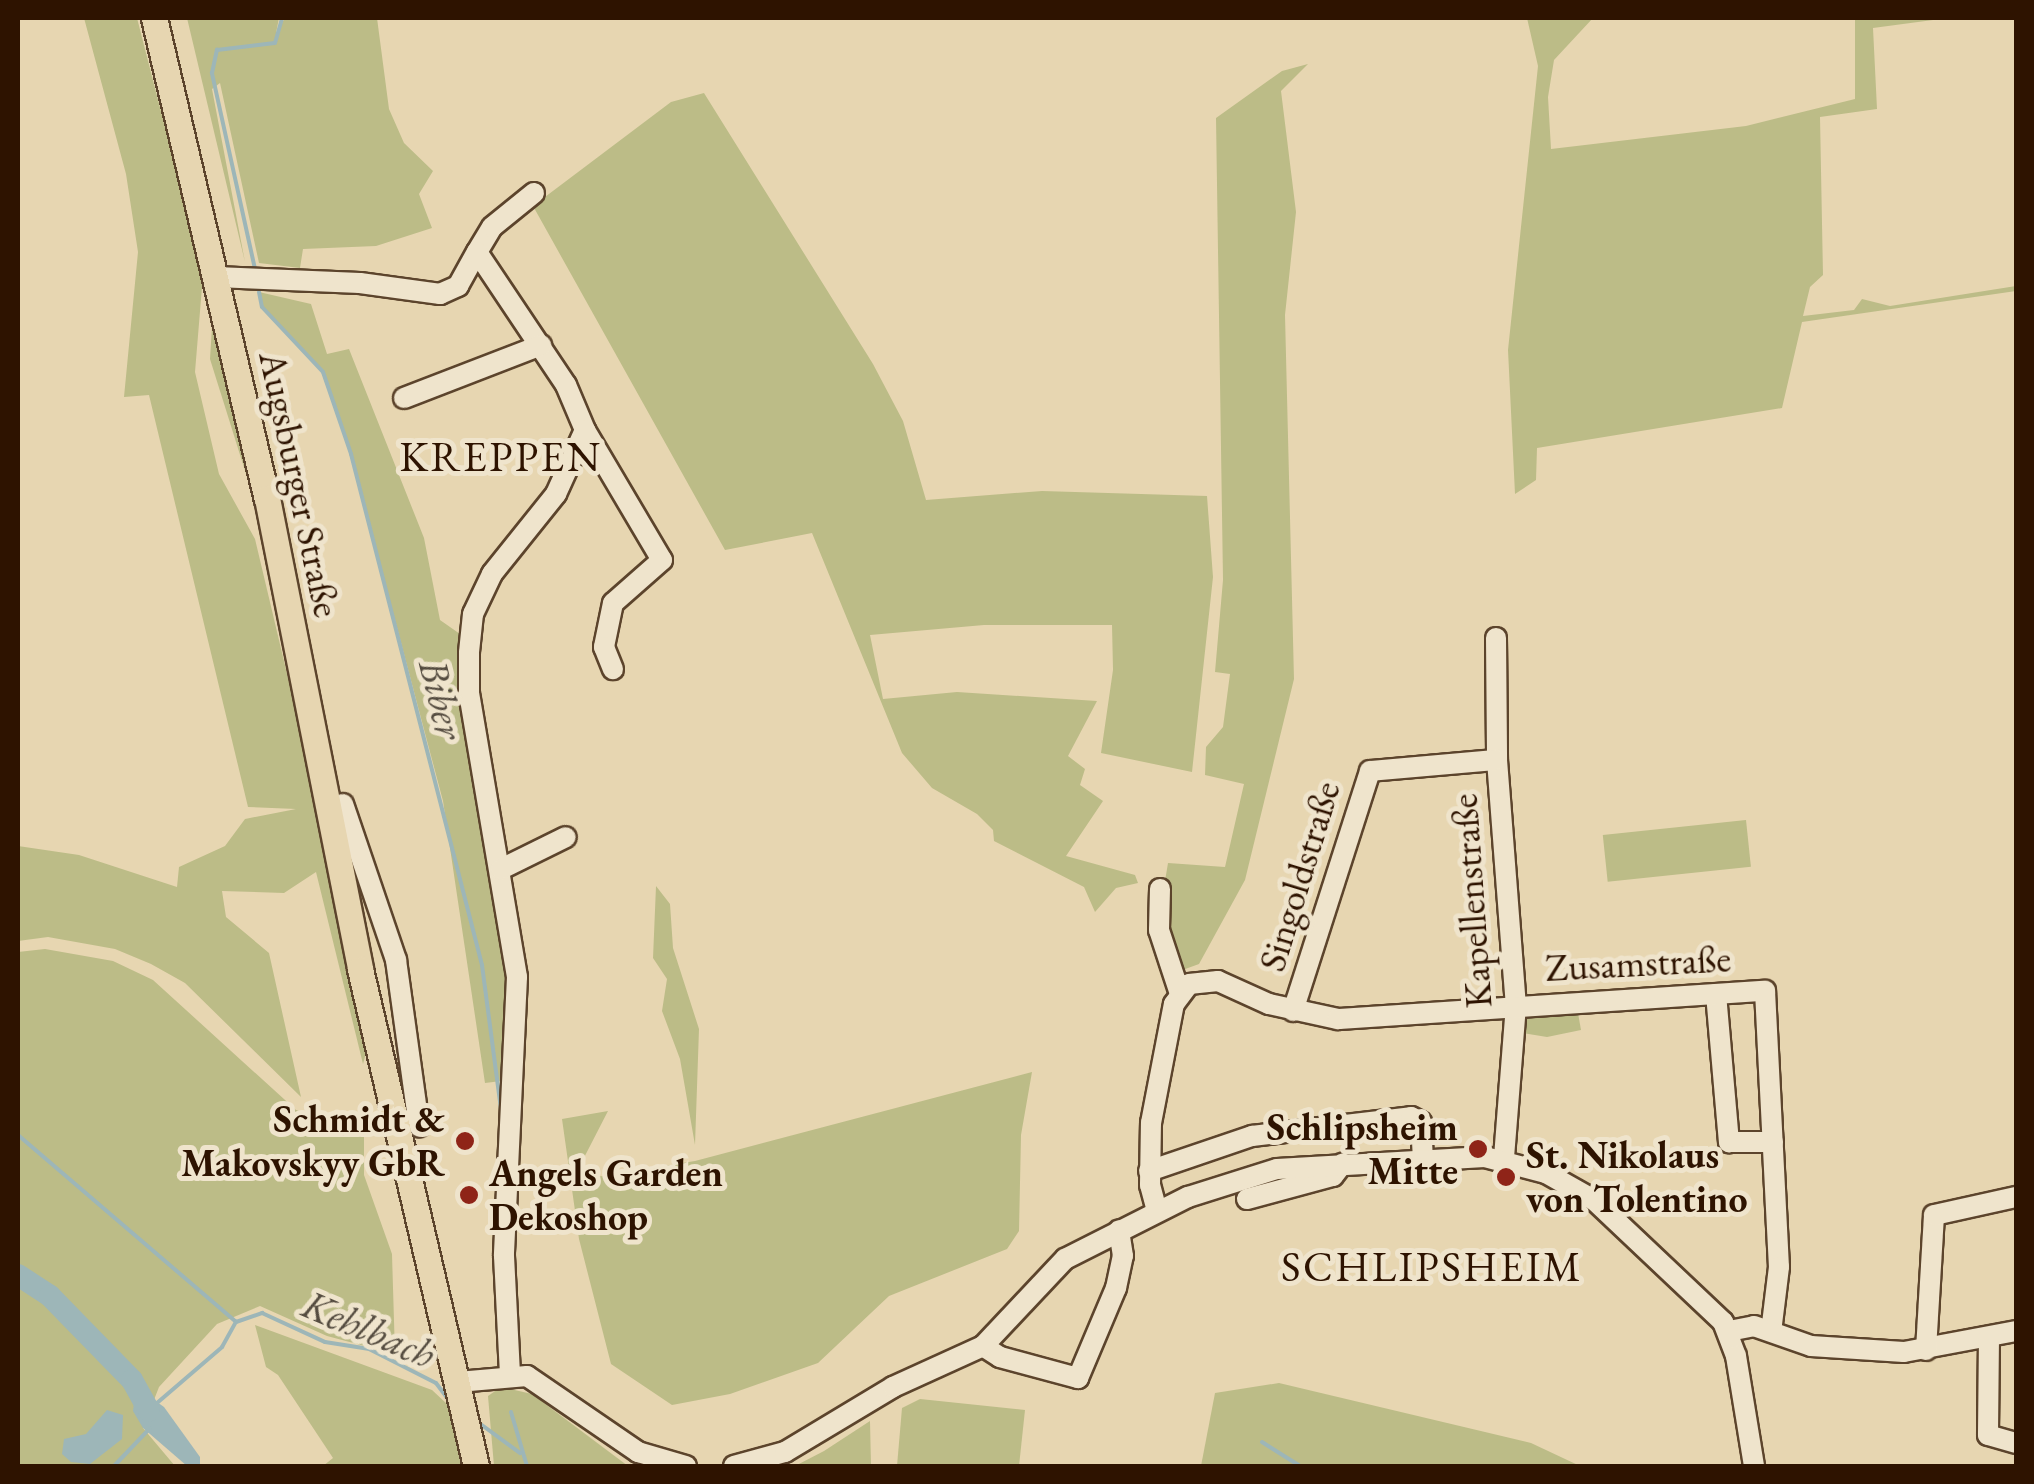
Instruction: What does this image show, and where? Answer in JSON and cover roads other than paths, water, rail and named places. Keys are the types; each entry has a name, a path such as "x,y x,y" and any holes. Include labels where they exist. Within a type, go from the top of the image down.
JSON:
{"main road":[{"name":"Augsburger Straße","path":"154,18 216,277 360,969 474,1456"}],"street":[{"path":"216,277 360,283 440,294 458,286 482,238 534,193"},
{"path":"477,252 541,345 584,430 662,560 613,603 604,647 612,669"},
{"path":"404,398 541,345"},
{"path":"510,1374 504,1256 520,1026 500,869 468,693 473,614 492,574 556,494 584,430"},
{"name":"Kapellenstraße","path":"1496,638 1497,760 1516,1005 1504,1160"},
{"name":"Singoldstraße","path":"1293,1010 1370,771 1497,760"},
{"path":"344,804 396,960 419,1126"},
{"path":"500,869 566,836"},
{"path":"1158,1211 1150,1171 1150,1123 1180,992 1159,930 1160,889"},
{"path":"360,969 396,960"},
{"name":"Zusamstraße","path":"1180,992 1201,980 1218,981 1293,1010 1338,1019 1765,991 1773,1142"},
{"path":"1716,994 1728,1142 1773,1142 1779,1267 1771,1332"},
{"path":"1150,1171 1252,1136 1412,1118 1421,1122 1423,1161"},
{"path":"734,1466 784,1452 893,1386 984,1346 1050,1270 1158,1211 1251,1174 1343,1163 1504,1160 1594,1200 1729,1331 1754,1466"},
{"path":"1248,1198 1334,1176 1343,1163"},
{"path":"1926,1350 1934,1215 2016,1197"},
{"path":"984,1346 1000,1358 1078,1378 1116,1288 1123,1256 1119,1230"},
{"path":"1729,1331 1745,1325 1812,1346 1926,1350 2016,1331"},
{"path":"1990,1337 1988,1435 2016,1443"},
{"path":"459,1386 510,1374 544,1384 638,1452 686,1466"}],"water":[{"path":"136,1387 164,1407 200,1457 200,1466 187,1466 143,1428 133,1411"},
{"path":"107,1410 123,1415 122,1439 90,1464 71,1462 62,1454 64,1439 86,1434"}],"waterway":[{"name":"Biber","path":"255,269 212,73 217,50 275,43 282,18"},
{"name":"Biber","path":"259,292 262,307 323,372 351,454 482,965 501,1110"},
{"name":"Kehlbach","path":"18,1135 236,1322 262,1313 325,1342 369,1349 436,1383 448,1399"},
{"path":"18,1275 50,1296 132,1380 149,1411"},
{"name":"Kehlbach","path":"157,1403 222,1347 236,1322"},
{"name":"Biber","path":"511,1412 527,1466"},
{"name":"Kehlbach","path":"475,1420 520,1453"},
{"path":"114,1466 150,1428"},
{"path":"1262,1442 1300,1466"}],"place":[{"name":"Schmidt & Makovskyy GbR","path":"465,1141"},
{"name":"Schlipsheim Mitte","path":"1478,1149"},
{"name":"St. Nikolaus von Tolentino","path":"1506,1177"},
{"name":"Angels Garden Dekoshop","path":"469,1195"}],"district":[{"name":"KREPPEN","path":"501,457"},
{"name":"SCHLIPSHEIM","path":"1432,1267"}]}
